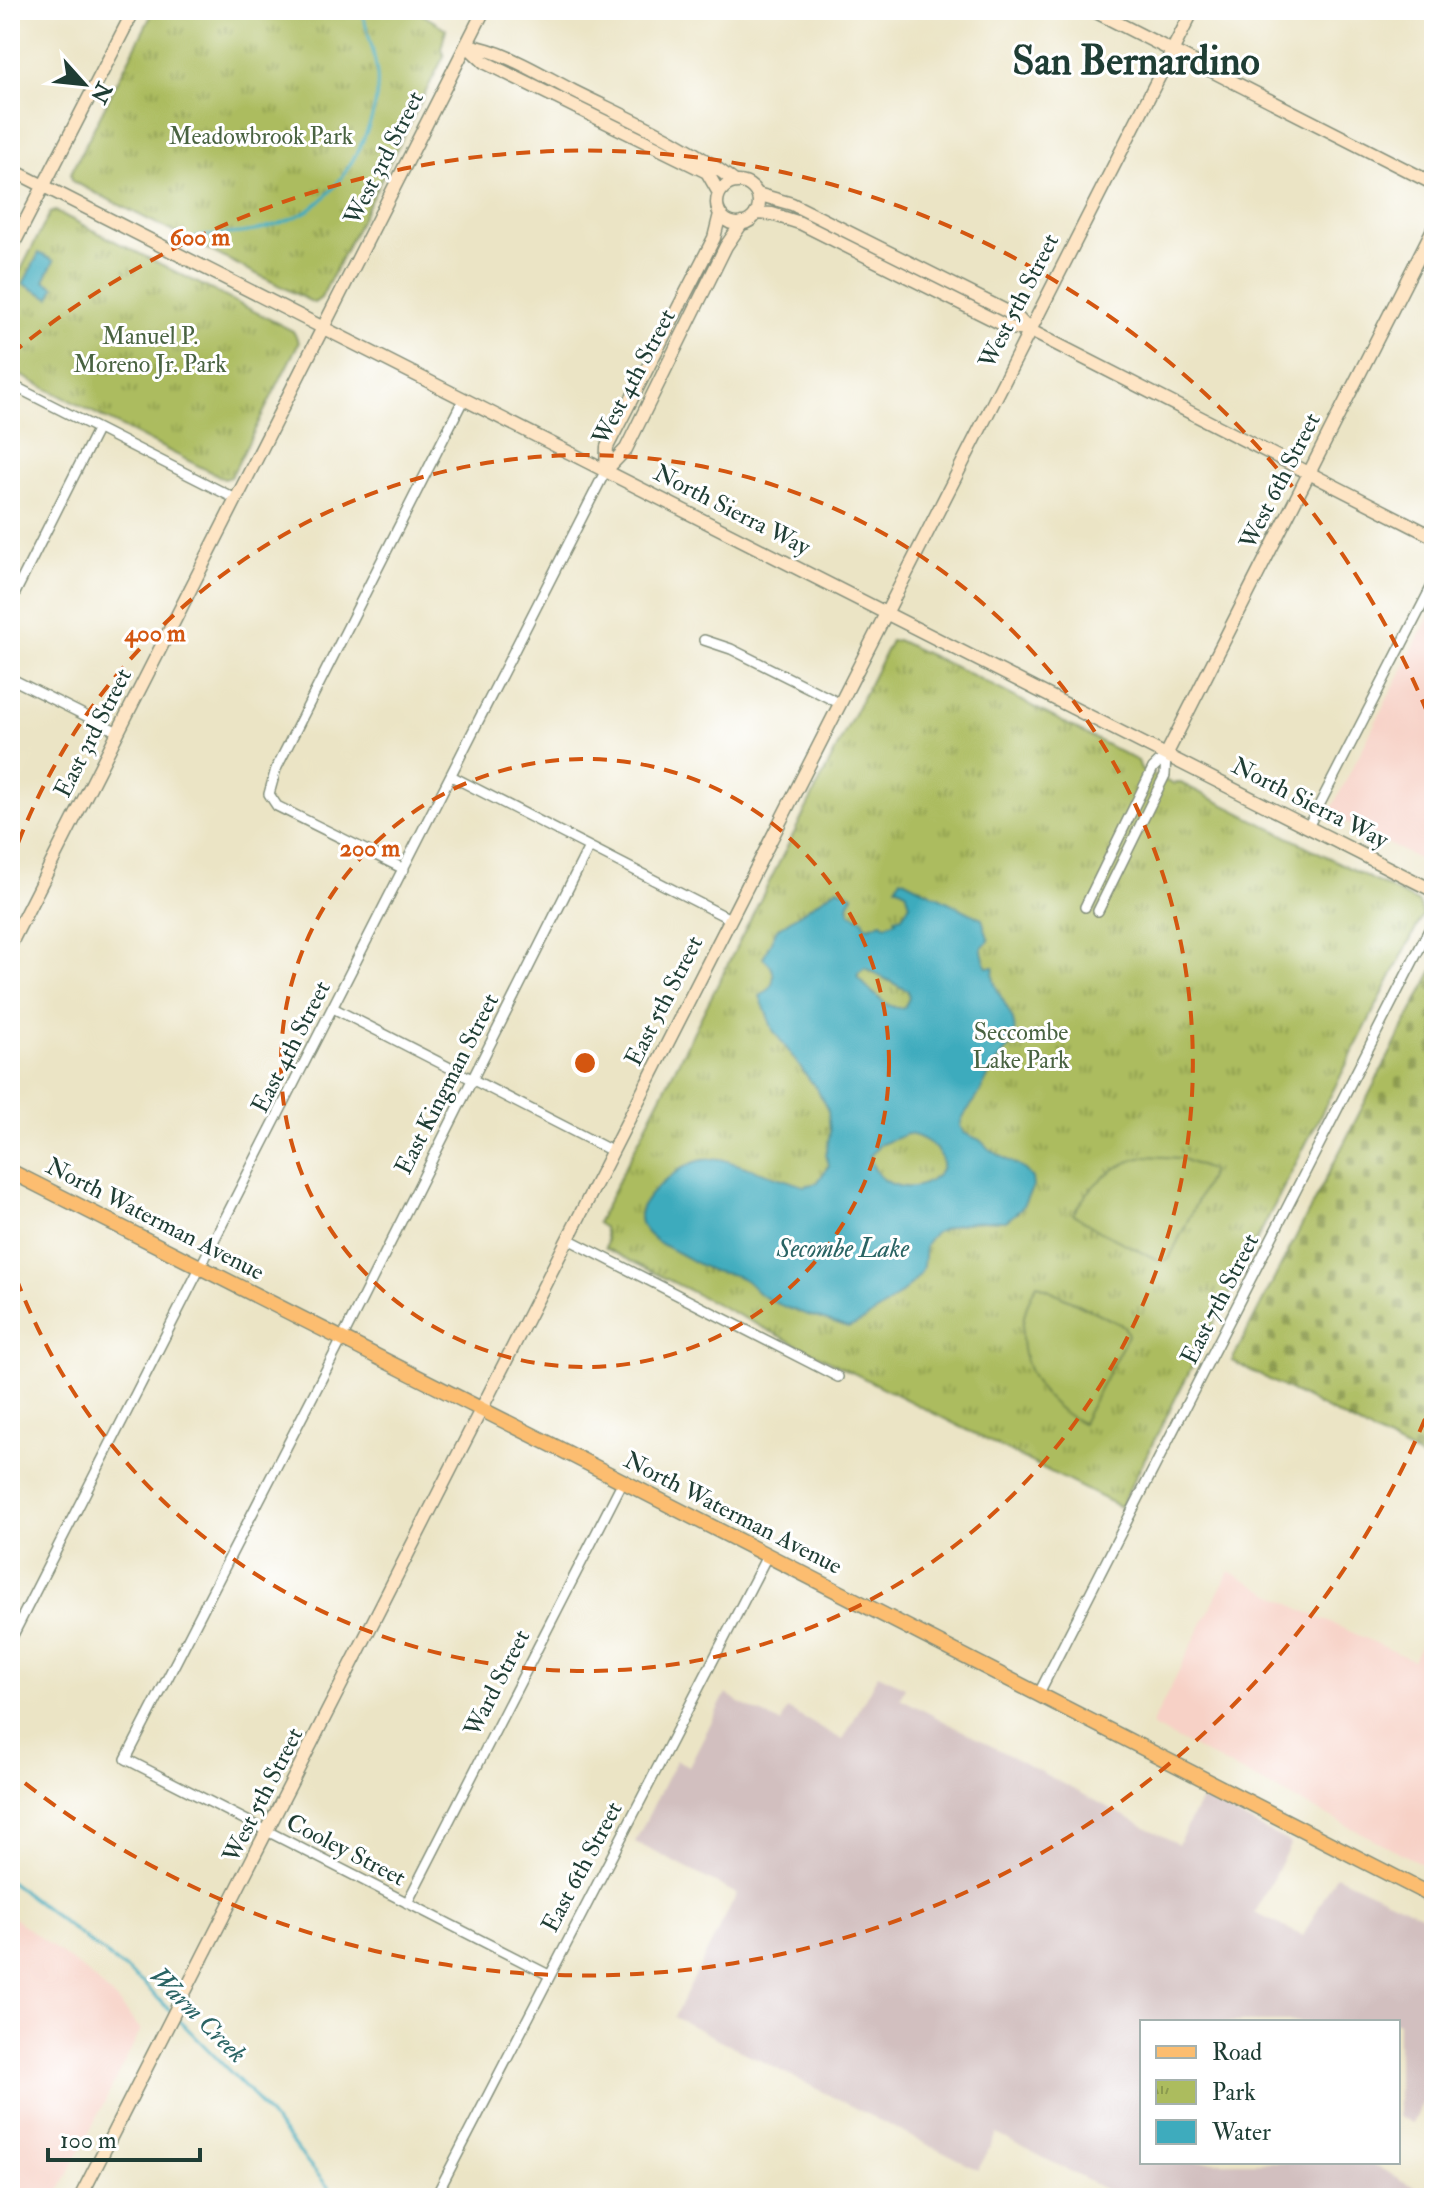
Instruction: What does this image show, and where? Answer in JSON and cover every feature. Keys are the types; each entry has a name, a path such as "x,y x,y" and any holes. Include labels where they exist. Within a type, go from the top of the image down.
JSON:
{"main road":[{"name":"North Waterman Avenue","path":"10,1171 1434,1897"}],"street":[{"path":"10,251 134,10"},
{"name":"West 3rd Street","path":"323,327 484,10"},
{"path":"1092,10 1434,184"},
{"name":"West 5th Street","path":"886,612 1193,10"},
{"path":"466,45 492,49 703,157 735,182 748,184 759,200 752,219 742,223 731,223 717,207 723,187 735,182"},
{"path":"466,45 484,62 707,172 719,193"},
{"name":"North Sierra Way","path":"10,169 1434,891"},
{"path":"757,194 792,204 1016,316 1029,330 1434,537"},
{"path":"756,213 772,214 800,223 1010,328 1029,330"},
{"name":"West 4th Street","path":"606,470 607,447 714,238 720,214"},
{"name":"West 4th Street","path":"606,470 626,449 726,246 742,223"},
{"name":"West 6th Street","path":"1166,755 1434,227"},
{"name":"East 3rd Street","path":"10,945 323,327"},
{"path":"10,384 236,499"},
{"path":"404,869 277,806 269,794 272,777 464,398"},
{"path":"10,603 97,430"},
{"name":"East 4th Street","path":"10,1641 606,470"},
{"path":"1308,827 1434,582"},
{"name":"East 5th Street","path":"483,1410 886,612"},
{"path":"704,640 731,649 839,703"},
{"path":"10,678 118,732"},
{"path":"1085,907 1153,768 1166,755"},
{"path":"1098,911 1165,775 1166,755"},
{"path":"451,776 730,919"},
{"name":"East Kingman Street","path":"126,1759 342,1339 589,847"},
{"name":"East 7th Street","path":"1038,1695 1434,920"},
{"path":"333,1008 612,1151"},
{"path":"568,1239 838,1377"},
{"name":"West 5th Street","path":"80,2198 483,1410"},
{"name":"Ward Street","path":"407,1903 623,1481"},
{"name":"East 6th Street","path":"435,2198 767,1556"},
{"name":"Cooley Street","path":"126,1759 549,1975"}],"shaded area":[{"path":"1434,607 1434,867 1337,818 1331,810"},
{"path":"1229,1571 1300,1609 1413,1660 1424,1639 1434,1637 1434,1870 1151,1726"},
{"path":"878,1674 905,1687 900,1698 1178,1844 1202,1798 1291,1843 1255,1913 1303,1936 1336,1875 1434,1921 1434,2080 1412,2123 1400,2118 1400,2020 1140,2020 1140,2164 1373,2164 1414,2187 1408,2198 1122,2198 997,2134 978,2170 674,2017 737,1894 635,1842 676,1760 689,1766 726,1693 741,1704 781,1723 787,1709 843,1740"},
{"path":"10,1915 88,1974 116,2000 141,2030 56,2198 10,2198"}],"green space":[{"name":"Meadowbrook Park","path":"154,10 415,10 446,29 441,49 444,56 321,298 314,303 72,181 71,173"},
{"name":"Manuel P. Moreno Jr. Park","path":"55,211 293,331 299,342 231,477 224,479 10,370 10,291 50,213"},
{"name":"Seccombe Lake Park","path":"897,640 1138,761 1141,769 1173,784 1179,782 1419,903 1423,915 1120,1507 605,1248 604,1228 597,1223 891,641"},
{"path":"1434,968 1434,1464 1232,1361"},
{"path":"1147,1156 1180,1158 1212,1171 1169,1259 1160,1261 1101,1232 1073,1214 1104,1177 1123,1164"},
{"path":"1037,1284 1124,1326 1128,1335 1082,1423 1047,1397 1026,1363 1022,1344 1023,1324 1027,1304"}],"water":[{"path":"39,253 54,261 44,281 55,287 50,298 23,284"},
{"name":"Secombe Lake","path":"901,878 982,919 989,941 982,947 984,960 987,967 994,967 996,986 1015,1029 1013,1039 960,1126 964,1133 1025,1170 1032,1178 1033,1187 1021,1209 1006,1221 951,1226 933,1235 927,1242 921,1272 916,1279 888,1304 848,1328 781,1305 761,1295 740,1277 709,1269 659,1242 643,1228 640,1220 646,1200 657,1188 686,1166 702,1160 721,1159 804,1186 817,1183 829,1165 826,1155 830,1132 828,1111 818,1091 773,1030 760,996 770,988 774,978 771,967 763,958 777,929 838,888 853,895 848,905 850,913 863,919 865,925 869,927 882,922 886,925 896,921 895,918 902,916 910,904 906,891 896,886","holes":["865,968 908,991 909,998 904,1008 885,1003 858,978 858,973","907,1134 932,1145 942,1159 942,1167 930,1181 901,1187 878,1174 870,1156 879,1145"]}],"waterway":[{"path":"190,239 253,231 300,215 325,197 337,182 359,148 377,92 375,59 362,10"},
{"name":"Warm Creek","path":"10,1881 144,1984 172,2013"},
{"name":"Warm Creek","path":"178,2019 249,2091 337,2198"}],"district":[{"name":"San Bernardino","path":"1136,61"}]}
